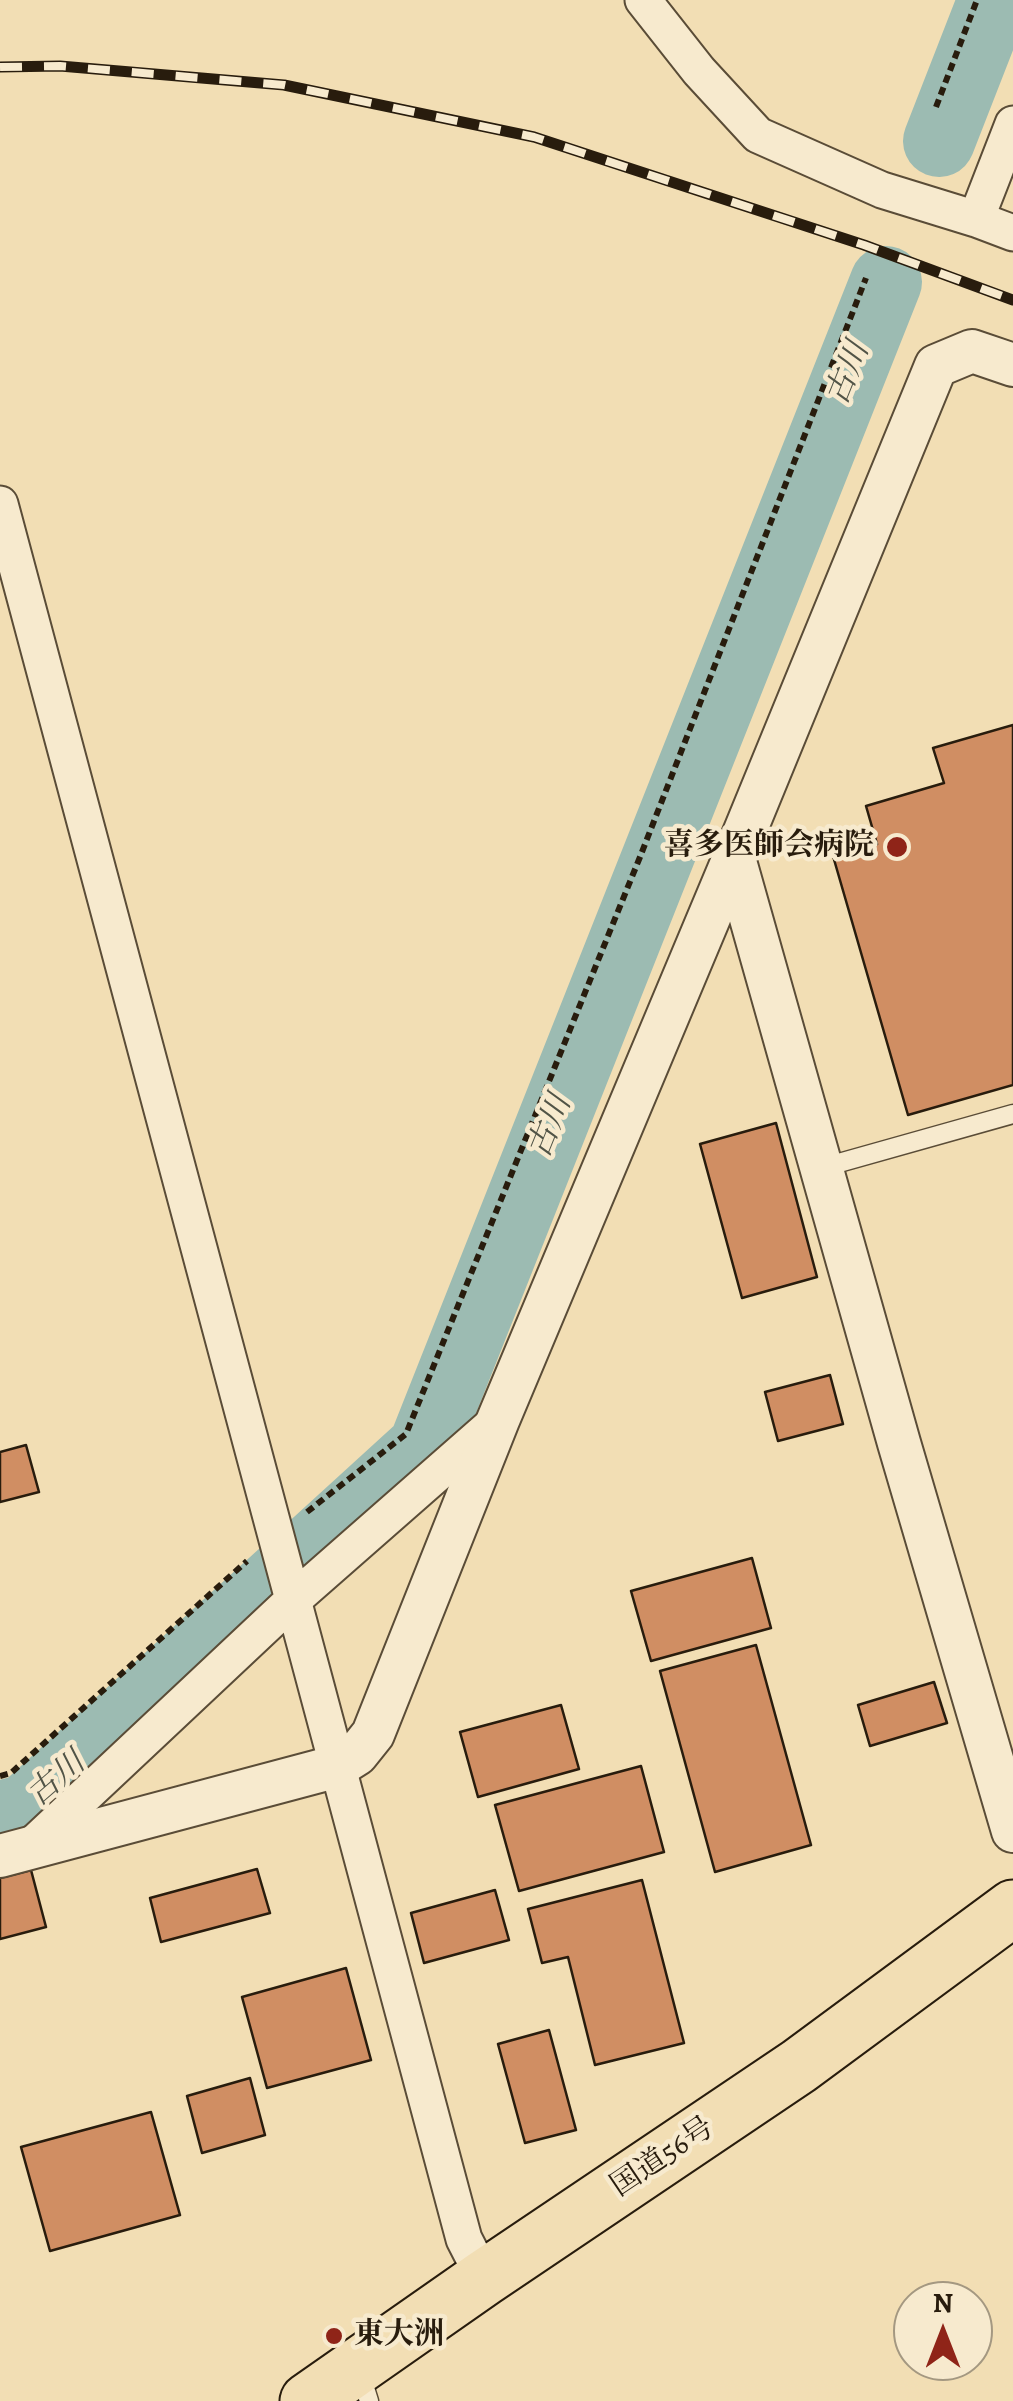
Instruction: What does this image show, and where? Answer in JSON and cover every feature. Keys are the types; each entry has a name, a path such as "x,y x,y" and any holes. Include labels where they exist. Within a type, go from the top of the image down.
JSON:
{"highway":[{"name":"国道56号","path":"308,2401 364,2384 484,2278 799,2066 1013,1908"}],"street":[{"path":"643,0 699,71 758,134 882,190 1013,234"},
{"path":"976,219 1013,124"},
{"path":"14,1852 338,1766 357,1754 373,1734 498,1420 936,366 972,351 1013,364"},
{"path":"0,504 464,2239 484,2278"},
{"path":"734,858 1013,1832"},
{"path":"14,1852 498,1420"}],"lane":[{"path":"821,1168 1013,1114"}],"path":[{"path":"936,107 977,0"},
{"path":"0,1776 12,1773 276,1536 406,1434 640,857 866,278"}],"building":[{"path":"1013,725 1013,1085 908,1115 833,856 877,844 866,806 944,783 933,748"},
{"path":"776,1123 817,1277 742,1298 700,1144"},
{"path":"830,1375 843,1424 778,1441 765,1392"},
{"path":"26,1445 39,1492 0,1502 0,1452"},
{"path":"752,1558 771,1628 651,1661 631,1591"},
{"path":"756,1645 811,1845 715,1872 660,1671"},
{"path":"934,1682 947,1723 870,1746 858,1705"},
{"path":"561,1705 579,1769 478,1797 460,1732"},
{"path":"641,1766 664,1852 519,1891 495,1805"},
{"path":"257,1869 270,1913 161,1942 150,1898"},
{"path":"31,1870 46,1927 0,1939 0,1878"},
{"path":"642,1880 684,2043 595,2065 568,1957 542,1963 528,1909"},
{"path":"495,1890 509,1940 424,1963 411,1913"},
{"path":"346,1968 371,2060 267,2088 242,1997"},
{"path":"549,2030 576,2130 525,2143 498,2044"},
{"path":"250,2078 265,2135 202,2153 187,2096"},
{"path":"151,2112 180,2215 50,2251 21,2147"}],"waterway":[{"name":"古川","path":"939,141 994,0"},
{"name":"古川","path":"0,1817 26,1810 424,1447 886,282"}],"railway":[{"path":"0,67 60,66 284,85 534,137 864,245 1013,300"}],"place":[{"name":"喜多医師会病院","path":"897,847"},
{"name":"東大洲","path":"334,2336"}]}
